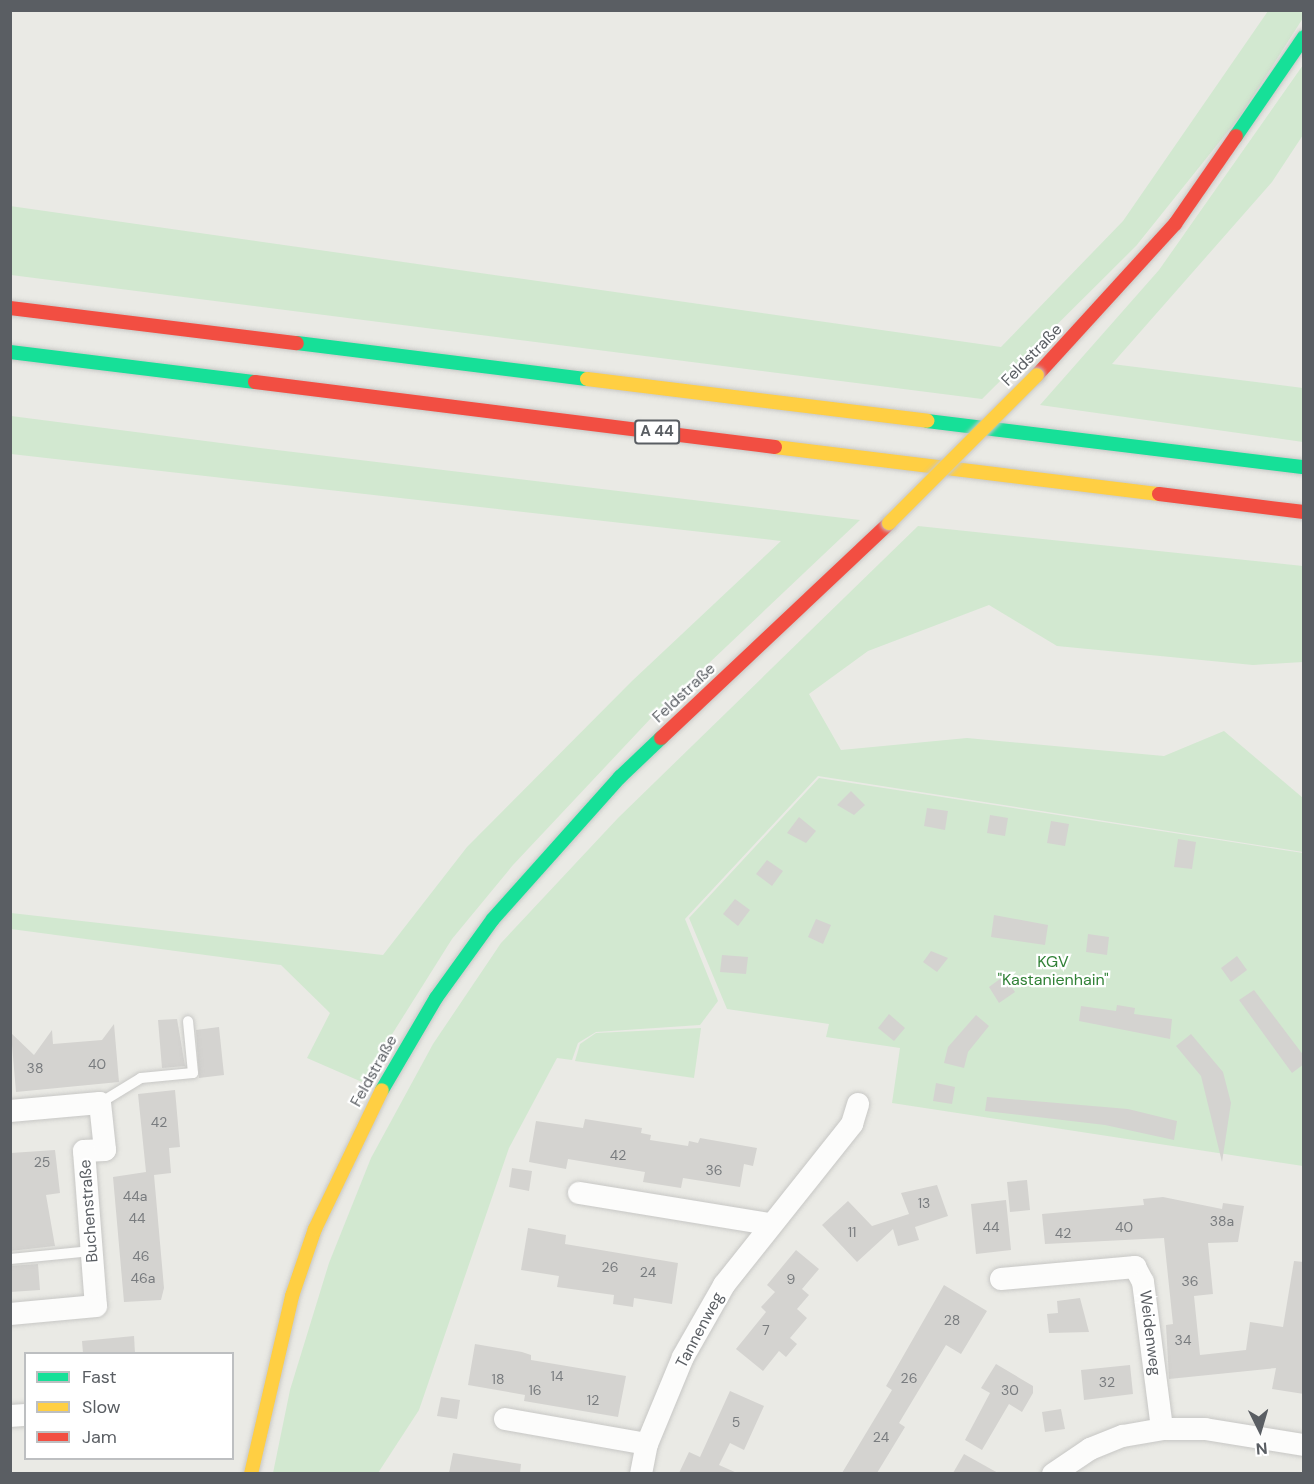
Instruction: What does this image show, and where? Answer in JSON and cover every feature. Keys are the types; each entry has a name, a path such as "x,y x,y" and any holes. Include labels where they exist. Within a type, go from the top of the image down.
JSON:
{"main road":[{"name":"Feldstraße","path":"251,1473 292,1296 315,1229 390,1074 436,998 493,919 620,777 889,523 1037,375 1175,224 1304,37"},
{"path":"10,308 1304,467"},
{"name":"A 44","path":"10,352 1304,512"}],"street":[{"path":"10,1111 100,1103"},
{"name":"Buchenstraße","path":"10,1314 96,1306 84,1151 105,1150 100,1103"},
{"name":"Tannenweg","path":"640,1473 647,1444 683,1358 724,1285 769,1224 852,1124 858,1104"},
{"path":"579,1193 769,1224"},
{"name":"Weidenweg","path":"1001,1279 1135,1267 1143,1282 1162,1429"},
{"path":"505,1419 647,1444"},
{"path":"1053,1473 1090,1449 1123,1436 1162,1429 1204,1429 1304,1444"}],"lane":[{"path":"100,1103 141,1078 193,1073 188,1021"},
{"path":"10,1259 92,1251"}],"green space":[{"path":"1268,11 1303,11 1303,18 1241,115 1136,246 982,399 11,275 10,206 1001,347 1123,221"},
{"path":"1303,65 1303,135 1272,182 1112,364 1303,388 1303,442 1040,405 1159,270"},
{"path":"11,416 860,520 653,716 513,865 452,939 362,1082 307,1058 330,1013 281,965 11,929 11,913 383,955 467,847 632,681 781,541 11,454"},
{"path":"918,526 1303,566 1303,662 1253,665 1057,646 989,605 868,651 809,694 841,750 967,738 1164,756 1224,731 1303,798 1303,852 818,776 685,919 718,1001 700,1025 596,1032 578,1043 572,1060 557,1058 509,1148 419,1410 378,1473 273,1473 290,1390 329,1263 371,1158 433,1044 501,943 618,818"},
{"name":"KGV \"Kastanienhain\"","path":"819,778 1303,853 1303,1166 892,1103 900,1048 826,1037 829,1024 727,1009 689,918"},
{"path":"701,1028 694,1078 575,1061 580,1044 596,1033"}],"building":[{"path":"851,791 865,805 854,815 837,805"},
{"path":"927,808 948,811 945,830 924,826"},
{"path":"990,815 1008,818 1005,836 987,833"},
{"path":"799,817 816,831 806,843 787,833"},
{"path":"1051,821 1069,824 1065,846 1047,843"},
{"path":"1178,839 1196,842 1192,869 1174,867"},
{"path":"767,860 783,871 772,886 756,874"},
{"path":"735,899 750,910 738,926 723,914"},
{"path":"994,915 1048,925 1045,945 991,937"},
{"path":"816,919 831,925 823,944 808,937"},
{"path":"1088,934 1109,937 1107,955 1086,952"},
{"path":"931,951 948,958 937,972 923,962"},
{"path":"722,955 748,957 746,974 720,972"},
{"path":"1237,956 1247,970 1231,982 1221,968"},
{"path":"1004,976 1015,992 999,1003 989,987"},
{"path":"1254,990 1304,1056 1304,1064 1292,1073 1239,1000"},
{"path":"1117,1005 1135,1008 1134,1014 1172,1019 1170,1039 1079,1021 1081,1006 1116,1011"},
{"path":"889,1014 905,1028 894,1041 878,1028"},
{"path":"976,1015 989,1026 968,1052 964,1068 944,1063 948,1047"},
{"path":"177,1019 185,1066 162,1068 158,1020"},
{"path":"114,1024 119,1082 16,1092 11,1033 34,1055 52,1030 53,1044 102,1040"},
{"path":"219,1027 224,1075 199,1078 196,1030"},
{"path":"1191,1034 1223,1072 1231,1103 1222,1162 1201,1076 1176,1046"},
{"path":"936,1083 955,1087 952,1104 933,1101"},
{"path":"175,1090 180,1147 169,1148 171,1173 154,1175 164,1288 161,1300 124,1302 113,1177 146,1172 138,1094"},
{"path":"987,1097 1128,1109 1177,1121 1174,1140 1105,1125 985,1111"},
{"path":"585,1119 642,1128 641,1133 651,1135 650,1140 688,1146 689,1141 698,1143 700,1138 757,1148 753,1166 744,1164 740,1187 683,1178 681,1188 643,1182 645,1172 568,1159 566,1169 529,1162 536,1121 583,1128"},
{"path":"55,1150 60,1193 46,1195 55,1246 10,1251 11,1153"},
{"path":"512,1168 532,1171 529,1191 509,1187"},
{"path":"1027,1180 1030,1210 1010,1212 1007,1182"},
{"path":"937,1185 948,1216 915,1227 919,1240 898,1246 893,1229 857,1262 822,1225 848,1201 872,1226 909,1214 901,1193"},
{"path":"1163,1197 1222,1209 1223,1203 1244,1206 1238,1242 1208,1243 1213,1294 1194,1296 1200,1355 1246,1350 1250,1322 1283,1327 1294,1261 1304,1262 1304,1394 1272,1389 1276,1368 1169,1379 1166,1325 1173,1324 1164,1238 1045,1244 1042,1214 1144,1205 1143,1199"},
{"path":"1006,1200 1011,1250 976,1254 971,1204"},
{"path":"528,1228 566,1235 565,1244 678,1263 672,1304 634,1298 633,1307 613,1304 614,1295 557,1287 559,1276 521,1270"},
{"path":"796,1250 819,1269 802,1289 809,1295 797,1309 807,1318 790,1338 797,1344 786,1357 779,1351 763,1371 736,1349 766,1312 761,1307 775,1292 767,1285"},
{"path":"38,1264 40,1290 10,1292 10,1266"},
{"path":"944,1285 987,1311 961,1354 946,1345 899,1423 905,1427 877,1473 842,1473 892,1390 886,1386"},
{"path":"1080,1298 1089,1332 1049,1333 1047,1314 1058,1313 1057,1301"},
{"path":"134,1336 135,1352 83,1352 82,1341"},
{"path":"475,1344 522,1352 531,1355 531,1360 626,1376 618,1417 524,1401 525,1395 468,1385"},
{"path":"996,1364 1033,1386 1033,1393 1022,1412 1009,1404 982,1450 965,1440 990,1393 981,1388"},
{"path":"1130,1365 1133,1394 1084,1400 1081,1370"},
{"path":"730,1391 764,1406 744,1450 730,1443 719,1465 737,1473 679,1473 689,1452 700,1457"},
{"path":"441,1397 460,1400 457,1419 437,1416"},
{"path":"1061,1409 1065,1429 1045,1432 1042,1412"},
{"path":"453,1453 521,1464 520,1473 449,1473"},
{"path":"964,1454 998,1473 953,1473"}],"traffic: fast":[{"path":"1236,136 1304,37"},
{"path":"297,343 587,379"},
{"path":"10,352 255,382"},
{"path":"927,421 1304,467"},
{"path":"382,1090 436,998 493,919 620,777 661,738"}],"traffic: slow":[{"path":"889,523 1037,375"},
{"path":"587,379 927,421"},
{"path":"775,447 1159,494"},
{"path":"251,1474 292,1296 315,1229 382,1090"}],"traffic: jam":[{"path":"1037,375 1175,224 1236,136"},
{"path":"10,308 297,343"},
{"path":"255,382 775,447"},
{"path":"1159,494 1304,512"},
{"path":"661,738 889,523"}]}
